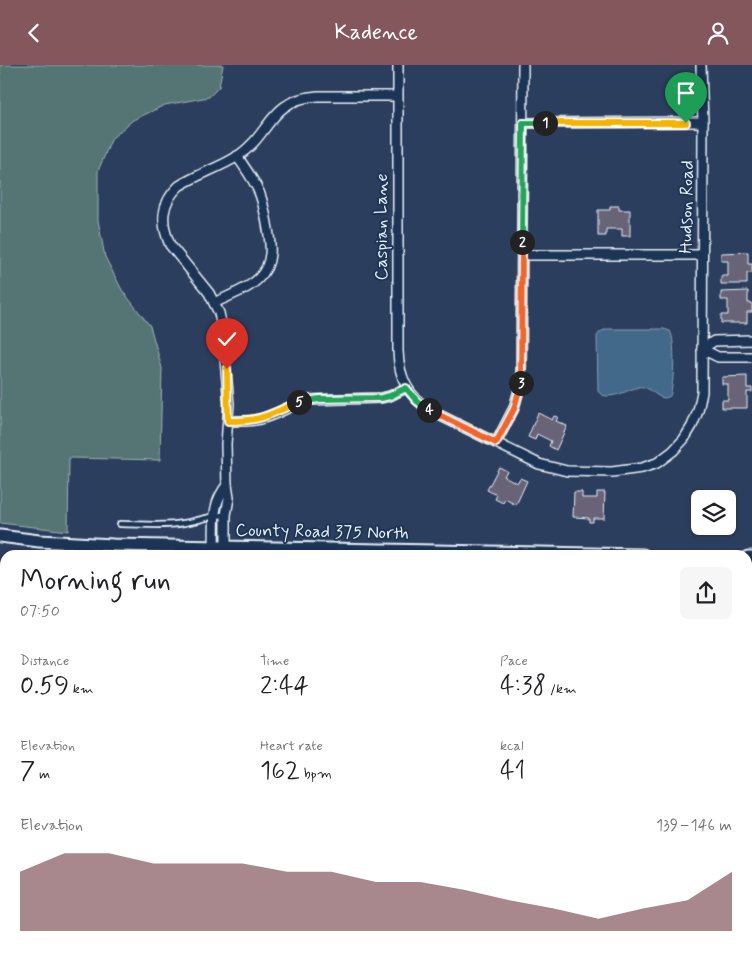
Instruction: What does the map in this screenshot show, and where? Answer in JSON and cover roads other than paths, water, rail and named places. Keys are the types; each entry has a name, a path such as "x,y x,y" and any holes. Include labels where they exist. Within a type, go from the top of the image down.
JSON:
{"street":[{"name":"Caspian Lane","path":"398,65 398,351 400,371 406,388"},
{"path":"496,443 514,409 521,383 523,65"},
{"name":"Hudson Road","path":"406,388 417,401 431,411 539,464 567,471 627,471 642,469 657,463 673,451 684,439 698,411 702,392 701,255 703,122 701,65"},
{"path":"220,546 229,498 226,444 228,389 224,338 214,303 201,283 170,245 163,225 166,202 179,186 237,156 280,110 291,102 312,97 397,96"},
{"path":"523,123 703,122"},
{"path":"214,303 251,285 258,279 271,254 271,243 262,200 255,183 237,156"},
{"path":"522,255 701,255"},
{"path":"752,340 714,341 702,349 718,357 752,357"},
{"path":"228,421 262,419 309,399 381,398 406,388"},
{"path":"220,546 215,515 218,495 227,485"},
{"name":"County Road 375 North","path":"0,535 39,541 113,545 408,550"}],"lane":[{"path":"120,524 179,524 215,515 226,515"}],"water":[{"path":"607,329 664,329 670,331 674,363 670,396 662,398 643,387 611,396 606,396 598,391 597,336 600,332"}]}
